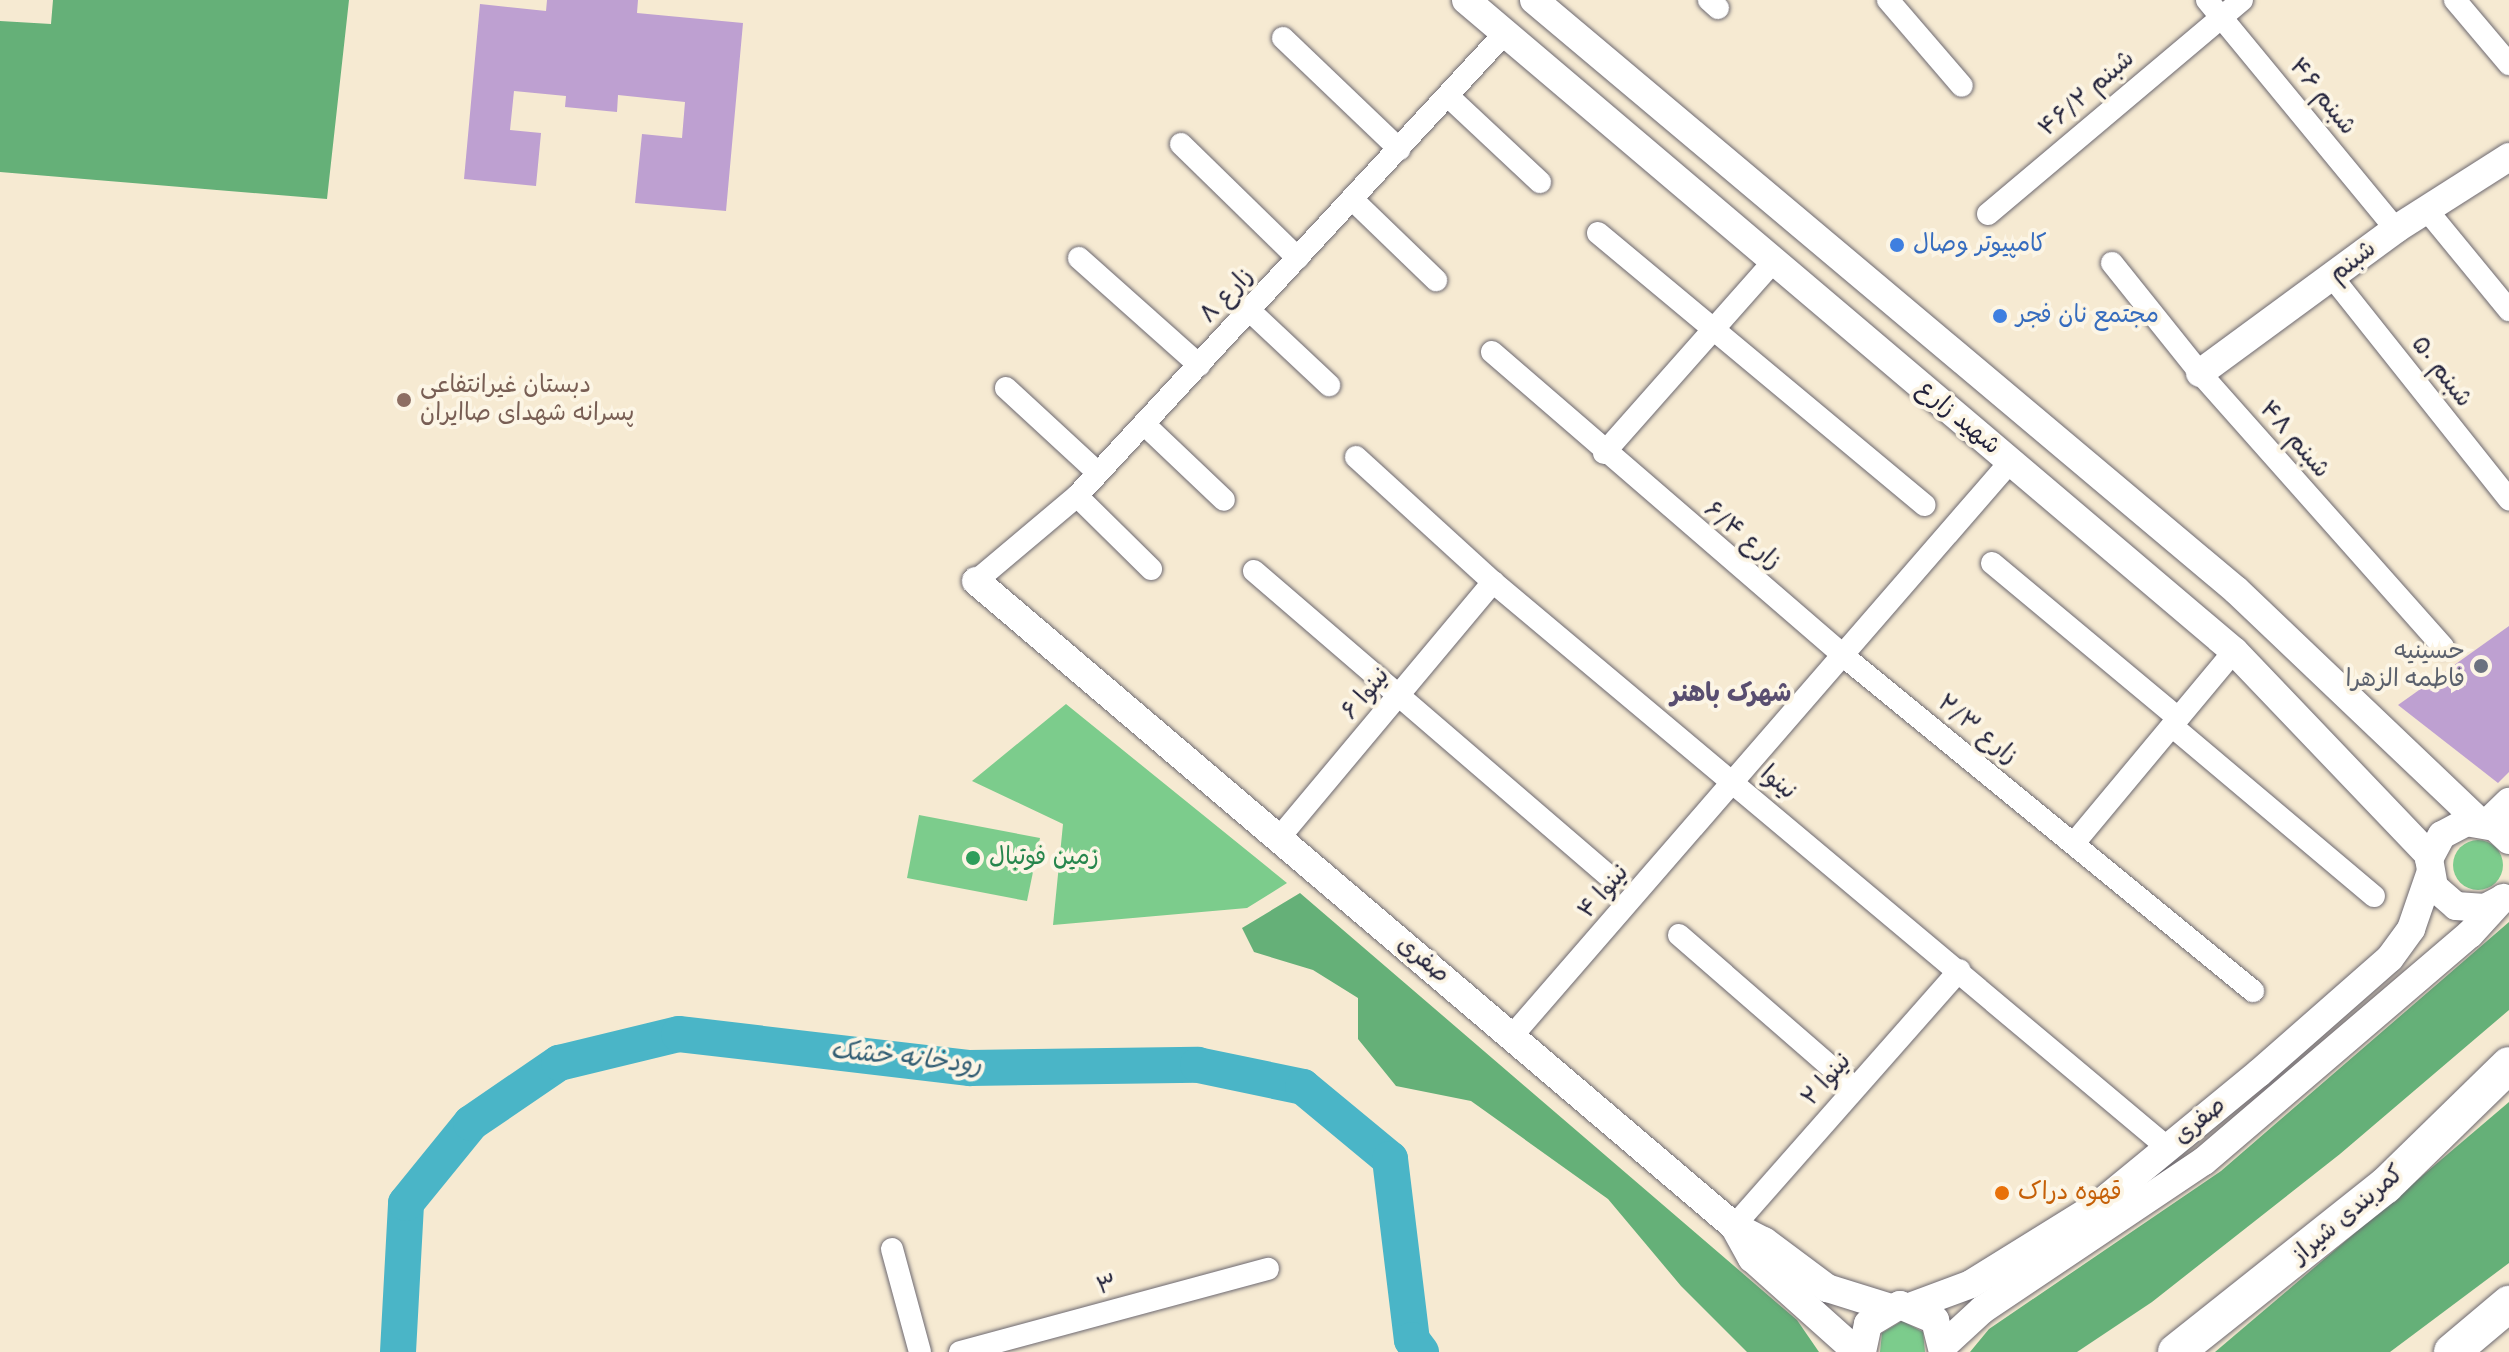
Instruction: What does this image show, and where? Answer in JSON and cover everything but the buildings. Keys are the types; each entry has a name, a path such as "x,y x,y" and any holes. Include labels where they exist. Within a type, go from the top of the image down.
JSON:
{"highway":[{"name":"کمربندی شیراز","path":"2176,1352 2214,1325 2385,1186 2509,1065"},
{"path":"2452,1352 2509,1304"}],"street":[{"name":"شهید زارع","path":"1466,0 1772,263 2234,651 2430,865 2443,898 2456,906 2485,908 2506,895"},
{"name":"شهید زارع","path":"1534,0 2236,590 2483,823 2509,840"},
{"name":"۴۶/۲ شبنم","path":"1988,214 2214,7 2242,0"},
{"path":"2455,0 2509,64"},
{"path":"1899,4 1962,86"},
{"name":"۴۶ شبنم","path":"2214,7 2396,229"},
{"name":"۸ زارع","path":"976,581 1077,496 1505,33"},
{"path":"1283,38 1399,149"},
{"path":"1448,96 1540,182"},
{"path":"1181,144 1298,258"},
{"name":"شبنم","path":"2200,373 2396,229 2509,157"},
{"path":"1352,199 1436,280"},
{"path":"2426,209 2509,310"},
{"path":"1598,233 1925,505"},
{"path":"1079,258 1199,365"},
{"path":"1604,453 1772,263"},
{"name":"۴۸ شبنم","path":"2112,263 2200,373 2443,647"},
{"name":"۵۰ شبنم","path":"2333,278 2509,499"},
{"path":"1249,310 1329,385"},
{"name":"۶/۴ زارع","path":"1492,352 1604,453 1846,658"},
{"path":"1006,388 1098,473"},
{"path":"1144,424 1224,500"},
{"name":"نینوا","path":"1356,457 1493,582 1735,781 2168,1148"},
{"name":"۴ نینوا","path":"1512,1036 1846,658 2011,461"},
{"path":"1077,496 1151,569"},
{"path":"1992,563 2374,896"},
{"path":"1254,571 1607,875"},
{"name":"صفری","path":"976,581 1734,1226 1764,1241 1827,1288 1900,1307 1971,1284 2016,1259 2097,1206 2168,1148 2390,958 2411,929 2430,865"},
{"name":"۶ نینوا","path":"1279,838 1493,582"},
{"path":"2075,842 2234,651"},
{"name":"۲/۳ زارع","path":"1846,658 2075,842 2253,991"},
{"path":"2430,865 2453,826 2483,823 2509,802"},
{"path":"1734,1226 1752,1258 1860,1352 1868,1324 1900,1307 1935,1320 1943,1348 1982,1310 2204,1161 2470,934 2506,895"},
{"path":"1679,935 1855,1088"},
{"name":"۲ نینوا","path":"1734,1226 1960,970"},
{"path":"892,1249 920,1352"},
{"name":"۳","path":"960,1352 1268,1269"},
{"path":"2158,1352 2214,1325"}],"green space":[{"path":"53,0 349,0 327,199 0,172 0,21 51,24"},
{"path":"1066,704 1287,883 1247,908 1053,925 1063,824 972,781"},
{"name":"زمین فوتبال","path":"919,815 1040,838 1027,901 907,878"},
{"path":"2478,840 2496,847 2503,865 2496,883 2478,890 2460,883 2453,865 2460,847"},
{"path":"1300,893 1797,1320 1819,1352 1747,1352 1681,1286 1608,1199 1471,1101 1396,1086 1358,1039 1358,998 1313,970 1254,952 1242,928"},
{"path":"2509,922 2509,1010 2340,1154 2152,1302 2077,1352 1970,1352 1989,1329 2221,1171"},
{"path":"2509,1102 2509,1263 2390,1352 2215,1352"},
{"path":"1902,1321 1923,1332 1925,1352 1880,1352 1882,1333"}],"waterway":[{"name":"رودخانه خشک","path":"398,1352 406,1203 471,1123 559,1063 679,1034 970,1068 1198,1065 1303,1087 1390,1159 1412,1340 1421,1352"}],"place":[{"name":"کامپیوتر وصال","path":"1897,245"},
{"name":"مجتمع نان فجر","path":"2000,316"},
{"name":"دبستان غیرانتفاعی پسرانه شهدای صاایران","path":"404,400"},
{"name":"حسینیه فاطمه الزهرا","path":"2481,666"},
{"name":"زمین فوتبال","path":"973,858"},
{"name":"قهوه دراک","path":"2002,1193"}],"district":[{"name":"شهرک باهنر","path":"1731,695"}]}
